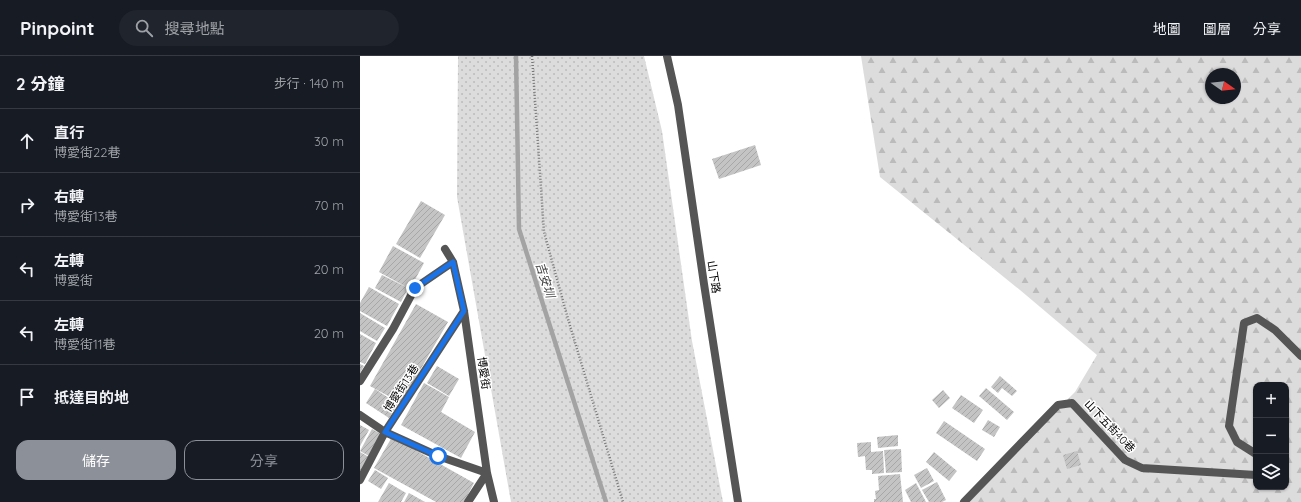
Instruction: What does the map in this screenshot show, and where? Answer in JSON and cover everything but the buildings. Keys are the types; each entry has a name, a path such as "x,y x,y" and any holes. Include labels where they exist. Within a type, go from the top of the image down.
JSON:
{"street":[{"name":"山下路","path":"667,56 678,105 738,502"},
{"name":"博愛街","path":"445,249 453,262 464,311 487,473 494,502"},
{"path":"360,381 393,330 415,288 453,262"},
{"name":"博愛街13巷","path":"360,480 385,432 464,311"},
{"path":"1253,452 1237,442 1229,426 1244,323 1257,318 1275,330 1301,356"},
{"name":"山下五街40巷","path":"964,502 1058,405 1072,402 1125,460 1142,468 1253,475"},
{"path":"360,415 385,432 438,456 487,473 468,502"}],"path":[{"path":"532,56 544,232 568,319 623,502"}],"green space":[{"path":"458,56 644,56 662,131 692,341 723,502 511,502 457,197"},
{"path":"861,56 1301,56 1301,502 965,502 1075,392 1097,355 1020,290 880,177"}],"waterway":[{"name":"吉安圳","path":"516,56 519,229 606,502"}],"route":[{"path":"415,288 453,262 464,311 385,432 438,456"}]}
